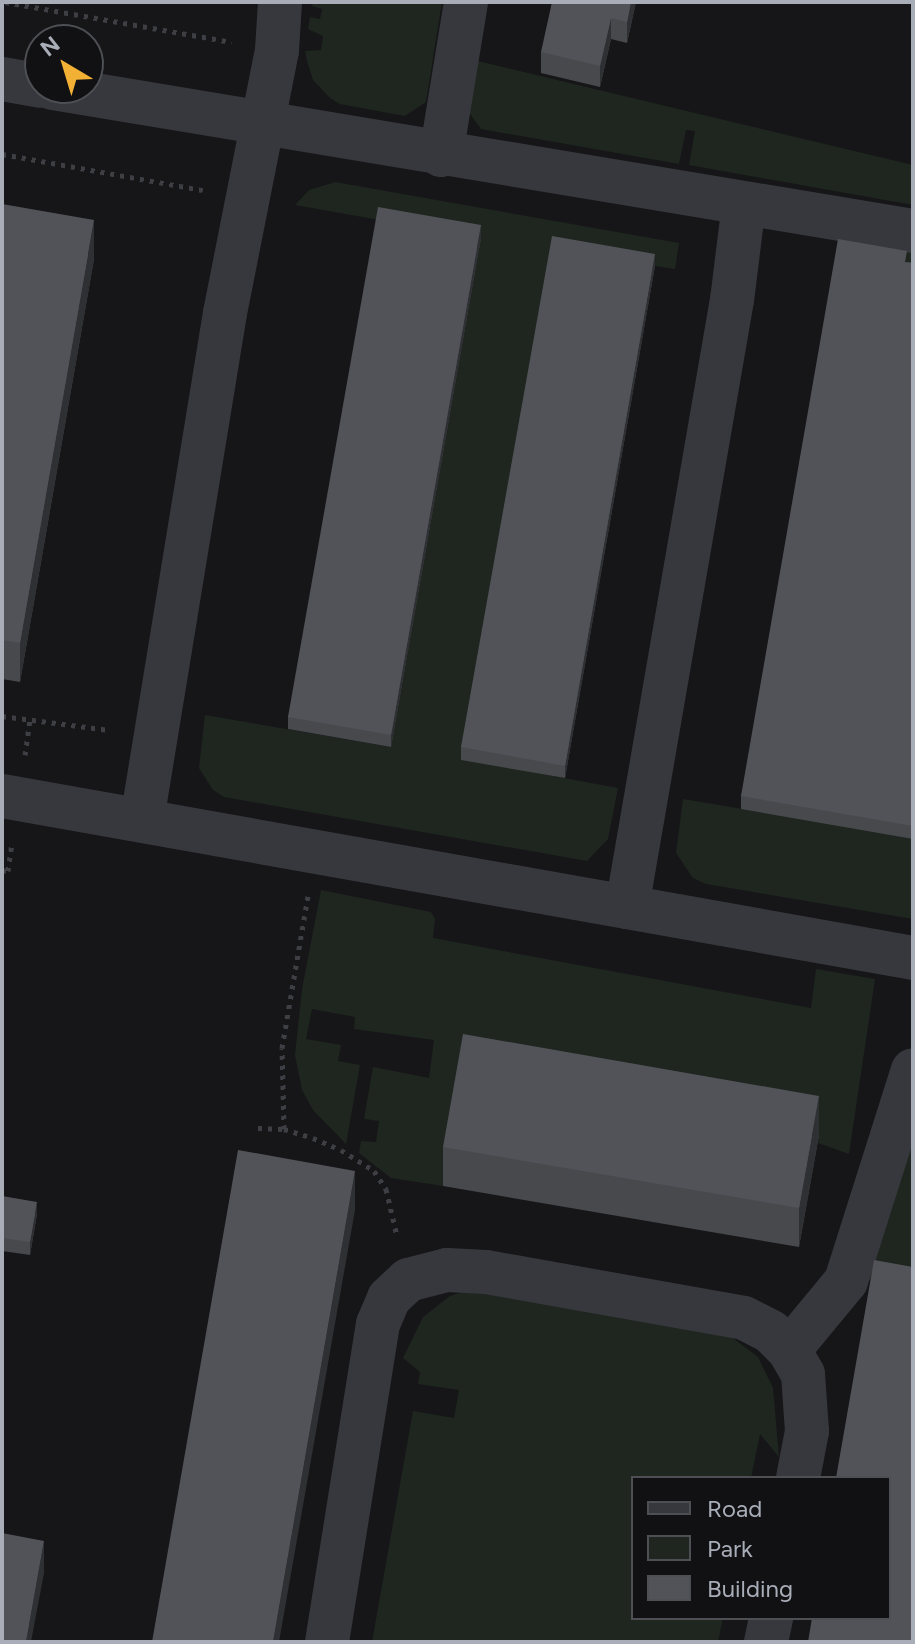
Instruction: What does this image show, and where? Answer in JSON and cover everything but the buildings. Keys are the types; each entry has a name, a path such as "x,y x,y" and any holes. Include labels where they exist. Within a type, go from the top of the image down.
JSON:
{"street":[{"path":"142,820 153,735 247,198 277,50 280,2"},
{"path":"441,155 466,2"},
{"path":"2,79 24,83"},
{"path":"104,97 913,231"},
{"path":"627,907 732,300 744,204"},
{"path":"2,796 913,958"},
{"path":"789,1350 846,1281 913,1070"},
{"path":"327,1642 378,1324 389,1298 408,1280 447,1270 486,1272 714,1310 744,1318 771,1332 789,1350 803,1374 807,1431 798,1476"},
{"path":"766,1642 771,1620"}],"path":[{"path":"5,2 277,50"},
{"path":"2,154 247,198"},
{"path":"2,716 153,735"},
{"path":"284,1129 282,1048 317,852"},
{"path":"258,1128 284,1129 341,1150 374,1171 386,1189 408,1280"}],"green space":[{"path":"313,2 442,2 426,102 405,116 340,104 330,98 313,80 305,51 321,50 323,36 308,29 310,17 320,19 322,9 312,6"},
{"path":"478,61 913,165 913,205 689,165 695,131 686,130 679,164 481,129 467,110"},
{"path":"335,182 679,243 675,269 655,266 462,759 618,788 608,839 587,861 224,797 213,790 199,768 205,715 391,747 481,238 295,205 309,190"},
{"path":"838,251 913,251 913,919 706,884 693,878 676,853 683,799 809,820"},
{"path":"321,890 431,912 435,919 433,938 811,1008 816,969 875,979 849,1154 818,1143 819,1135 463,1074 443,1186 391,1178 359,1153 361,1141 376,1142 379,1121 364,1119 373,1067 429,1078 434,1040 354,1029 355,1017 312,1009 306,1039 341,1045 338,1061 360,1065 346,1144 313,1110 302,1090 295,1055 302,989"},
{"path":"913,1129 913,1288 867,1279"},
{"path":"466,1291 726,1333 758,1357 773,1388 779,1457 760,1434 751,1476 631,1476 631,1620 723,1620 718,1642 372,1642 413,1411 454,1418 459,1390 418,1384 420,1372 403,1358 423,1317 450,1296"}]}
